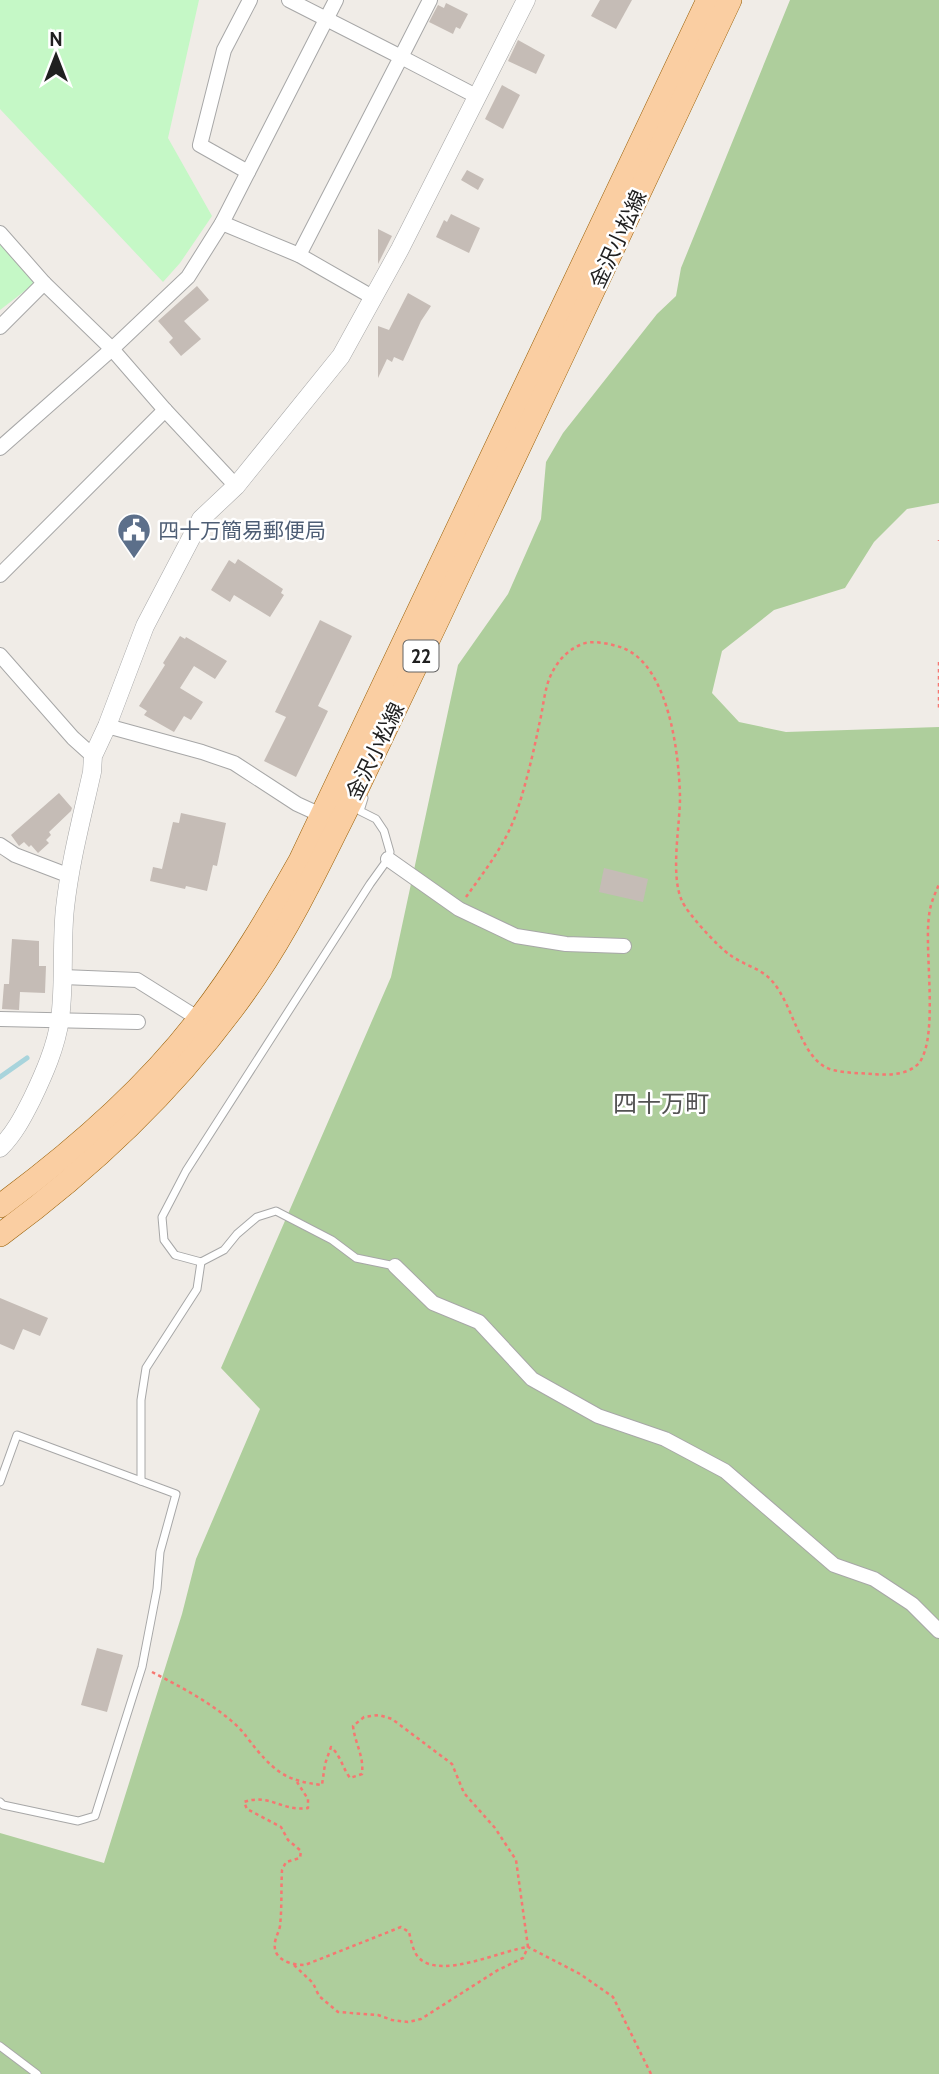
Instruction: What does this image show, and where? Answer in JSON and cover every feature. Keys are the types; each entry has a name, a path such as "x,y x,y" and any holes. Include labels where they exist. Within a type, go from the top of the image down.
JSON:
{"main road":[{"name":"金沢小松線","path":"0,1206 71,1150 156,1068 199,1019 271,913 300,861 708,0"},
{"name":"金沢小松線","path":"0,1235 88,1165 165,1089 216,1029 255,977 304,896 396,708 730,0"}],"street":[{"path":"248,172 200,145 223,50 250,0"},
{"path":"289,0 476,96"},
{"path":"0,448 112,349 188,277 222,223 336,0"},
{"path":"299,255 430,0"},
{"path":"0,1148 15,1130 34,1093 46,1067 60,1020 63,939 70,876 93,756 145,626 201,519 236,486 341,356 374,299 526,0"},
{"path":"222,223 299,255 374,299"},
{"path":"0,233 44,283 112,349 236,486"},
{"path":"0,327 44,283"},
{"path":"0,575 165,410"},
{"path":"0,655 73,738 93,756"},
{"path":"107,726 234,763 297,804 321,815"},
{"path":"0,845 16,855 70,876"},
{"path":"388,859 458,909 516,936 566,944 624,946"},
{"path":"63,977 137,980 199,1019"},
{"path":"0,1019 138,1022"},
{"path":"395,1266 433,1303 479,1322 532,1379 598,1416 665,1439 725,1471 834,1565 874,1579 912,1604 939,1631"}],"lane":[{"path":"395,1266 356,1258 332,1240 276,1211 257,1217 237,1234 224,1250 201,1262 175,1255 164,1240 162,1217 186,1171 388,859 390,852 384,831 376,819 359,811 396,708"},
{"path":"141,1481 141,1400 146,1368 197,1289 201,1262"},
{"path":"0,1482 17,1434 176,1494 160,1552 157,1589 142,1667 95,1816 78,1821 3,1805 0,1802"},
{"path":"0,2046 37,2074"}],"path":[{"path":"458,909 496,854 514,817 550,678 562,657 582,643 609,643 631,651 646,666 659,687 675,739 680,796 677,884 683,904 729,955 760,971 772,981 790,1008 803,1041 817,1063 832,1070 888,1075 906,1072 918,1064 929,1040 928,917 939,884"},
{"path":"939,662 939,708"},
{"path":"142,1667 213,1707 238,1726 259,1753 284,1776 297,1782 322,1785 331,1747 339,1754 344,1770 350,1777 362,1774 363,1762 354,1738 353,1726 364,1717 379,1715 392,1719 452,1763 464,1793 495,1828 516,1860 528,1947 523,1958 498,1970 421,2019 408,2022 392,2020 378,2014 338,2012 319,1996 313,1983 294,1965"},
{"path":"297,1782 308,1799 308,1808 297,1810 265,1798 244,1802 247,1809 281,1827 288,1840 301,1852 300,1858 286,1862 282,1870 280,1929 275,1940 275,1950 283,1961 305,1965 401,1927 410,1932 418,1957 427,1964 454,1966 473,1963 516,1948 528,1947 579,1974 613,1997 651,2074"}],"green space":[{"path":"0,0 199,0 168,138 212,216 180,263 163,282 0,109"},
{"path":"790,0 939,0 939,503 907,509 874,542 845,588 774,610 722,651 712,693 739,722 786,732 939,727 939,2074 0,2074 0,1833 104,1863 182,1614 196,1559 260,1409 221,1368 391,977 458,665 508,594 541,519 546,462 563,433 657,314 676,296 681,268"},
{"path":"0,244 35,283 0,310"}],"building":[{"path":"600,0 632,0 616,29 591,16"},
{"path":"446,3 468,14 460,29 456,27 453,34 429,22 438,5 444,8"},
{"path":"518,40 545,55 536,74 508,61"},
{"path":"502,85 520,95 503,129 485,119"},
{"path":"467,170 484,179 478,190 461,180"},
{"path":"451,214 480,228 469,253 436,237 444,220 447,222"},
{"path":"378,229 392,236 378,264"},
{"path":"197,286 209,300 184,321 201,339 181,356 169,342 173,338 158,321"},
{"path":"408,293 431,306 421,321 403,361 394,357 392,362 387,359 378,378 378,326 389,330"},
{"path":"238,559 283,589 281,593 284,595 270,617 234,595 230,602 211,590 229,560 235,564"},
{"path":"320,620 352,636 318,706 328,711 296,777 264,761 286,717 275,712"},
{"path":"180,636 227,661 215,679 194,666 180,688 203,702 191,720 184,716 174,732 144,715 147,711 139,706"},
{"path":"59,793 72,808 49,832 51,835 46,840 49,843 38,853 24,842 19,846 11,835"},
{"path":"181,813 226,823 217,866 213,865 207,891 150,881 153,867 162,869 173,822 179,823"},
{"path":"604,868 648,879 643,902 599,892"},
{"path":"12,939 39,941 39,966 46,966 45,993 20,992 19,1010 2,1009 4,984 9,984"},
{"path":"0,1298 48,1318 40,1336 23,1329 14,1350 0,1344"},
{"path":"97,1648 123,1655 107,1712 81,1705"}],"waterway":[{"path":"0,1077 27,1058"}],"place":[{"name":"四十万簡易郵便局","path":"134,560"}],"district":[{"name":"四十万町","path":"661,1103"}]}
